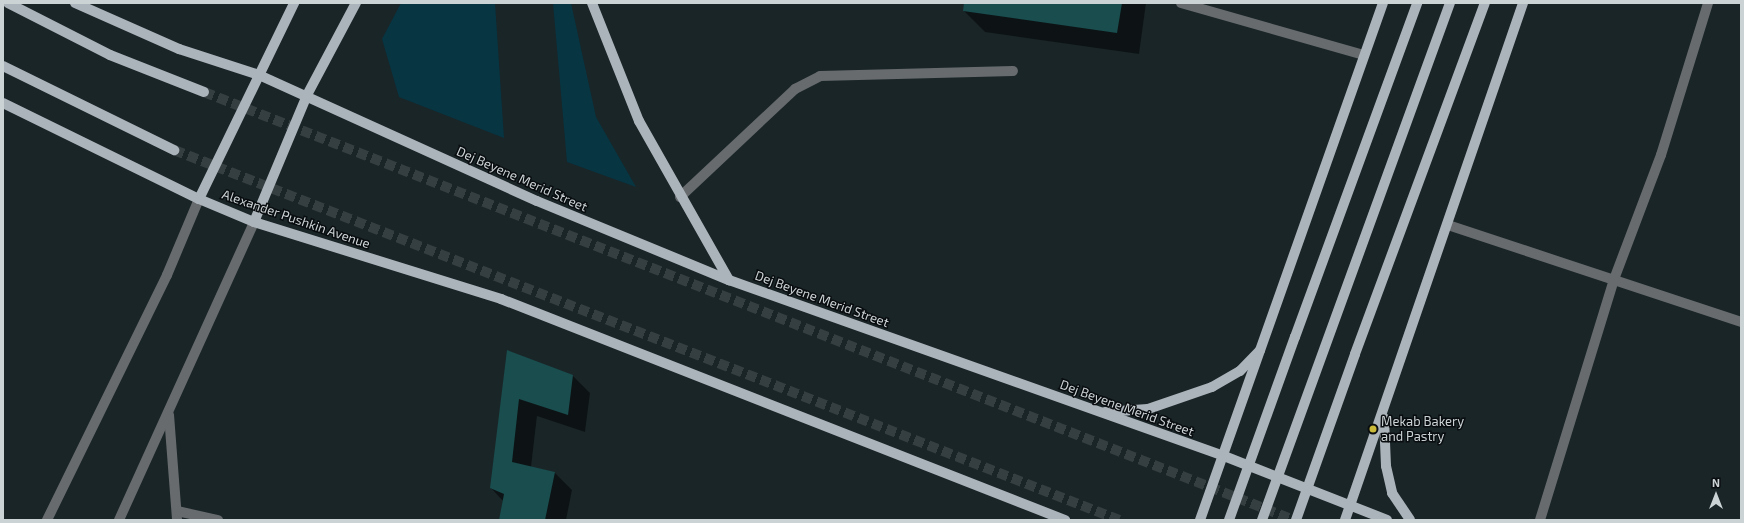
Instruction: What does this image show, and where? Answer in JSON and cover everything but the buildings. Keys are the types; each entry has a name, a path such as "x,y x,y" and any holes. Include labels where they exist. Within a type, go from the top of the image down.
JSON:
{"main road":[{"path":"8,3 110,55 204,92"},
{"path":"75,3 179,49 259,75"},
{"path":"199,199 294,3"},
{"path":"254,222 307,95 356,3"},
{"path":"592,3 639,121 680,197 729,280"},
{"path":"1200,520 1224,456 1383,3"},
{"path":"1230,520 1417,3"},
{"path":"1262,520 1450,3"},
{"path":"1296,520 1355,354 1485,3"},
{"path":"1345,520 1448,225 1523,3"},
{"path":"3,66 174,150"},
{"name":"Dej Beyene Merid Street","path":"259,75 307,95 537,201 729,280 1224,456 1351,504 1387,520"},
{"name":"Alexander Pushkin Avenue","path":"3,103 199,199 254,222 501,300 1065,520"},
{"path":"1101,412 1148,408 1212,387 1240,371 1262,347"},
{"path":"1384,410 1386,466 1392,493 1410,520"}],"street":[{"path":"1181,3 1364,55"},
{"path":"1540,520 1613,282 1654,176 1708,3"},
{"path":"680,197 795,89 820,76 1013,71"},
{"path":"47,520 167,275 199,199"},
{"path":"119,520 169,415 219,294 254,222"},
{"path":"1448,225 1613,282 1741,322"},
{"path":"169,415 177,516 218,520"}],"shaded area":[{"path":"401,3 495,3 504,138 399,97 382,39"},
{"path":"553,3 571,3 596,117 636,187 567,162"}],"tunnel":[{"path":"204,92 1294,520"},
{"path":"174,150 1119,520"}],"place":[{"name":"Mekab Bakery and Pastry","path":"1373,429"}]}
